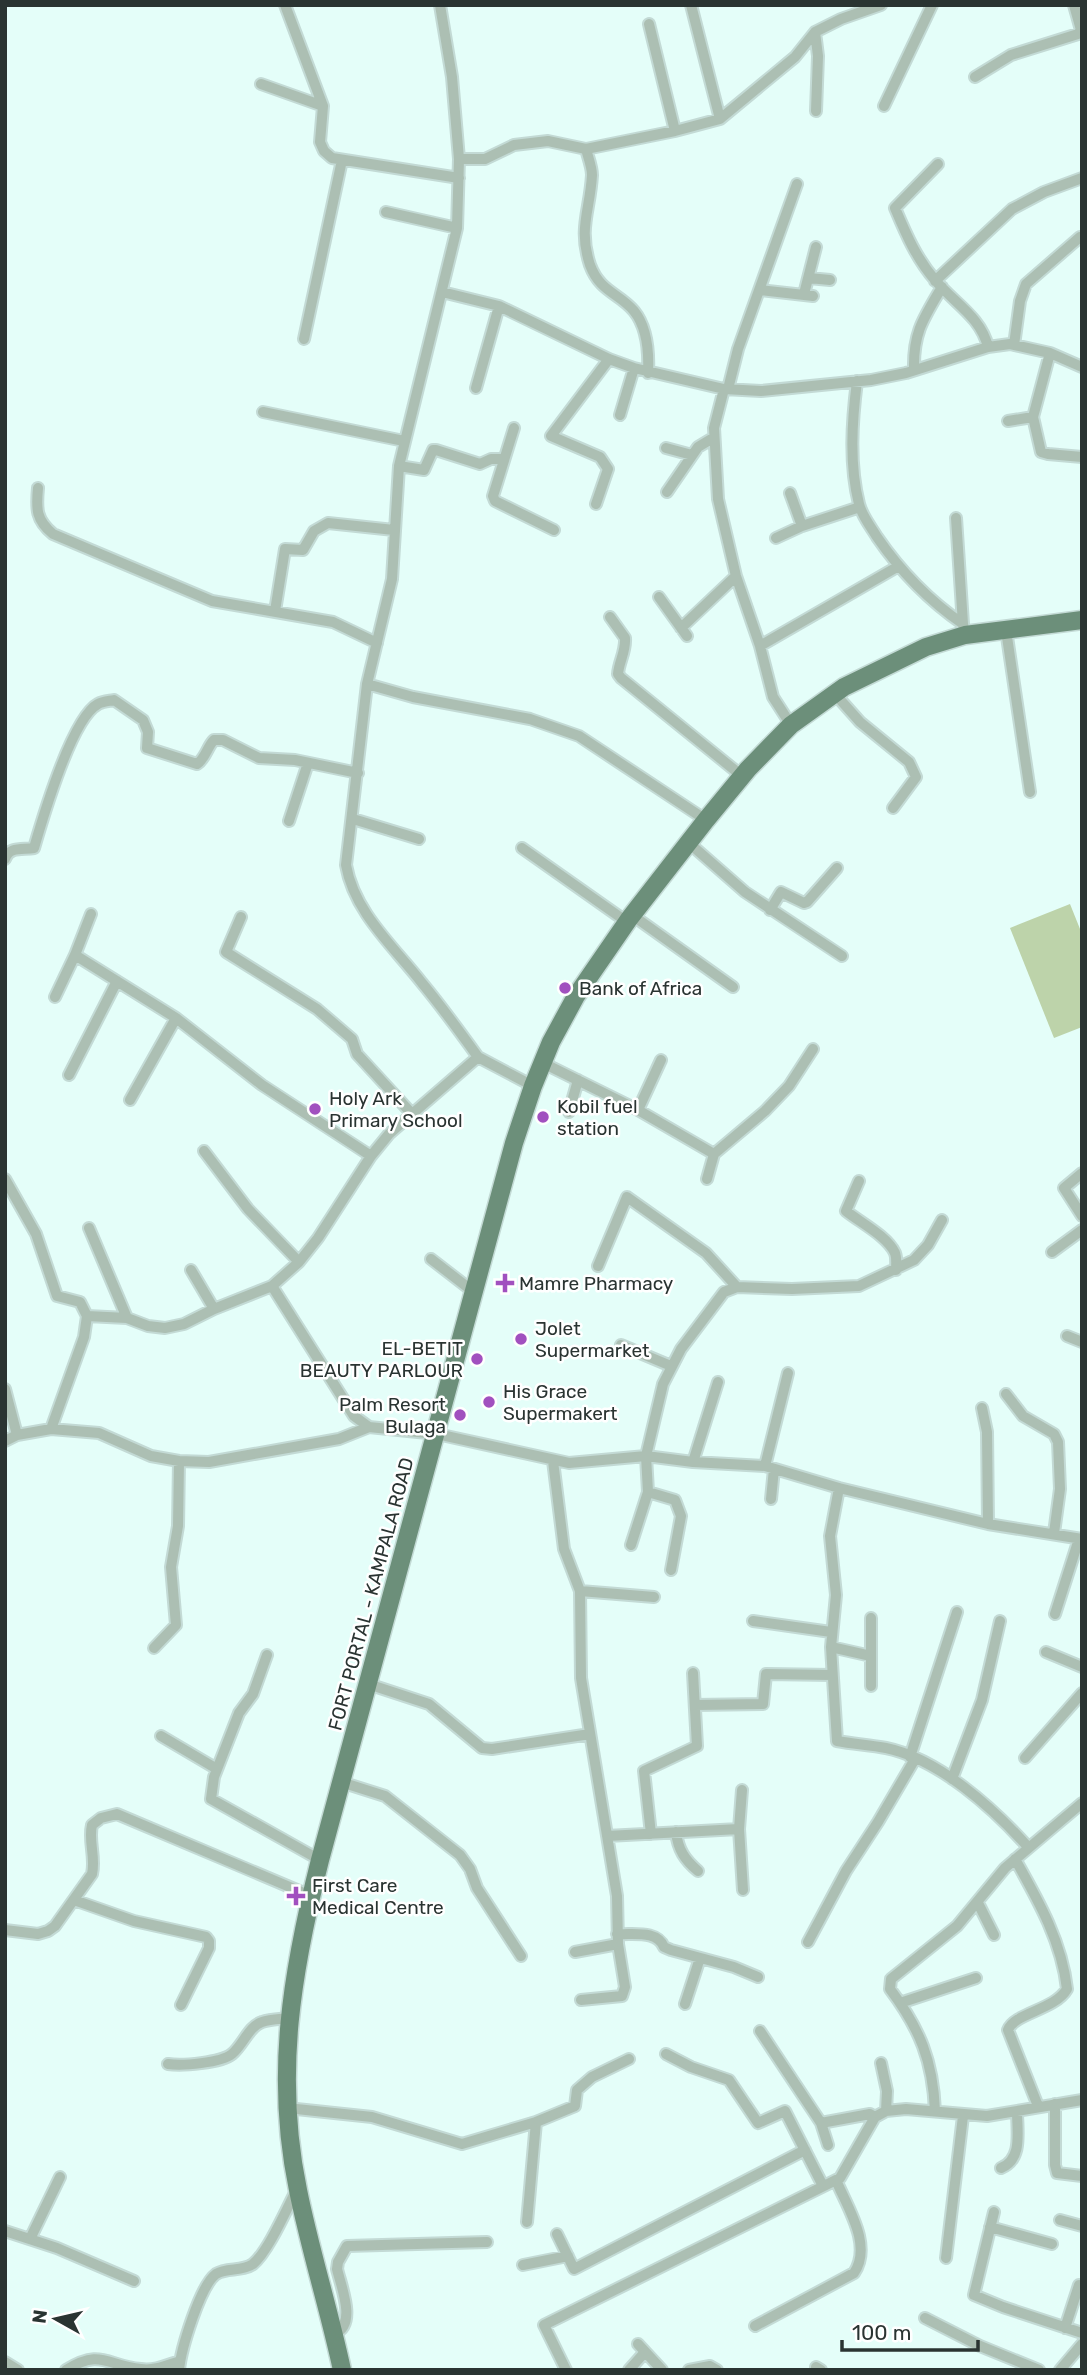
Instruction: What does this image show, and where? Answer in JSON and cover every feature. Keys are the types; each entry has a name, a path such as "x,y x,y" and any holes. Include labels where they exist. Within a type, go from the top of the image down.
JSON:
{"main road":[{"name":"FORT PORTAL - KAMPALA ROAD","path":"342,2370 335,2333 297,2189 287,2108 285,2057 298,1953 320,1860 514,1143 551,1042 576,996 630,918 742,776 791,724 844,687 964,630 1006,630 1082,620"}],"street":[{"path":"285,5 323,106 320,142 324,151 332,158 459,178"},
{"path":"440,5 452,77 459,159 457,228 399,466 392,579 367,684 346,865 352,889 380,934 422,983 478,1057 533,1086"},
{"path":"691,5 720,120"},
{"path":"459,159 485,159 514,145 548,141 586,149 720,120 794,57 815,32 881,5"},
{"path":"884,107 932,5"},
{"path":"975,76 1011,55 1078,34 1081,30 1074,5"},
{"path":"649,24 675,131"},
{"path":"815,32 818,56 816,111"},
{"path":"261,84 323,106"},
{"path":"586,149 592,172 583,236 586,252 602,285 635,312 647,342 648,373"},
{"path":"303,340 342,160"},
{"path":"938,164 895,208 911,247 938,284 969,313 985,333 988,347"},
{"path":"914,370 913,348 938,284 1013,209 1044,192 1082,178"},
{"path":"791,724 773,698 760,646 736,576 718,499 713,438 738,349 797,184"},
{"path":"387,212 457,228"},
{"path":"1014,345 1020,301 1026,284 1080,237"},
{"path":"760,290 808,295 816,247"},
{"path":"809,278 830,279"},
{"path":"442,292 499,306 609,359 648,373 726,389 761,391 857,381 914,370 988,347 1014,345 1050,353 1082,367"},
{"path":"476,388 499,306"},
{"path":"1050,353 1033,417 1041,452 1082,457"},
{"path":"596,504 608,469 600,457 551,436 609,359"},
{"path":"620,415 634,368"},
{"path":"857,381 852,432 854,477 859,507 897,567 964,630"},
{"path":"263,412 404,441"},
{"path":"1007,421 1033,417"},
{"path":"514,428 493,496 495,501 554,530"},
{"path":"667,492 698,447 713,438"},
{"path":"666,448 692,455"},
{"path":"399,466 424,470 433,450 480,464 491,459 504,459"},
{"path":"38,488 36,508 40,523 53,534 212,601 333,622 377,643"},
{"path":"790,493 802,526"},
{"path":"776,538 802,526 859,507"},
{"path":"956,518 964,630"},
{"path":"275,611 285,549 303,550 314,531 328,523 394,530"},
{"path":"760,646 897,567"},
{"path":"659,597 684,632 736,576"},
{"path":"610,617 625,638 624,657 618,667 621,678 742,776"},
{"path":"1006,630 1030,792"},
{"path":"367,684 413,697 530,719 579,736 706,820"},
{"path":"836,695 860,722 914,769 916,777 893,808"},
{"path":"5,859 13,849 34,848 74,734 87,714 99,703 114,700 143,720 148,732 147,748 188,762 197,764 214,740 223,740 259,758 308,763 358,773"},
{"path":"289,821 308,763"},
{"path":"353,819 419,839"},
{"path":"689,843 745,892 842,956"},
{"path":"522,848 733,987"},
{"path":"770,910 781,892 807,902 837,868"},
{"path":"55,997 91,914"},
{"path":"241,917 226,952 317,1009 352,1039 357,1054 412,1114"},
{"path":"75,955 176,1018 262,1085 371,1156"},
{"path":"69,1075 117,981"},
{"path":"130,1100 176,1018"},
{"path":"707,1179 714,1154 765,1111 781,1094 813,1049"},
{"path":"87,1315 127,1318 148,1326 164,1328 184,1324 272,1286 299,1262 339,1209 371,1156 389,1134 478,1057"},
{"path":"638,1110 661,1060"},
{"path":"544,1063 638,1110 714,1154"},
{"path":"569,1112 578,1080"},
{"path":"204,1151 248,1209 299,1262"},
{"path":"1082,1173 1064,1188 1082,1216"},
{"path":"5,1179 36,1234 57,1296 80,1302 87,1315 84,1337 51,1429"},
{"path":"859,1181 846,1212 884,1240 893,1250 896,1255 896,1270"},
{"path":"598,1266 627,1197 706,1254 737,1287"},
{"path":"631,1545 648,1493 646,1456 663,1384 671,1366 724,1292 737,1287 792,1289 859,1286 914,1260 928,1245 942,1220"},
{"path":"89,1228 127,1318"},
{"path":"1052,1252 1082,1230"},
{"path":"431,1259 474,1293"},
{"path":"191,1270 214,1310"},
{"path":"272,1286 354,1416 369,1426 437,1434 569,1463 646,1456 770,1468 839,1488 988,1524 1080,1539 1055,1614"},
{"path":"1067,1336 1082,1342"},
{"path":"621,1345 671,1366"},
{"path":"771,1499 770,1468 788,1373"},
{"path":"693,1462 718,1382"},
{"path":"5,1389 17,1435"},
{"path":"1006,1394 1023,1416 1054,1434 1058,1442 1060,1489 1054,1534"},
{"path":"982,1408 987,1432 988,1524"},
{"path":"5,1441 17,1435 51,1429 99,1433 151,1456 178,1461 209,1462 339,1439 369,1426"},
{"path":"154,1648 176,1625 171,1567 178,1526 178,1461"},
{"path":"553,1461 564,1549 580,1591 581,1678 617,1896 618,1939 625,1987 622,1996 581,2000"},
{"path":"839,1488 830,1536 836,1595 831,1647 837,1741 888,1748 952,1779 993,1810 1028,1847"},
{"path":"648,1493 675,1500 681,1516 671,1570"},
{"path":"580,1591 654,1597"},
{"path":"808,1942 912,1758 957,1612"},
{"path":"871,1618 871,1686"},
{"path":"753,1621 831,1632"},
{"path":"952,1779 982,1700 1000,1621"},
{"path":"831,1647 871,1656"},
{"path":"1046,1652 1082,1667"},
{"path":"267,1655 253,1694 239,1713 217,1769 211,1800 320,1860"},
{"path":"651,1834 644,1771 697,1746 693,1673"},
{"path":"695,1705 763,1704 766,1674 832,1675"},
{"path":"368,1684 429,1704 482,1748 492,1749 590,1734"},
{"path":"1025,1758 1082,1693"},
{"path":"161,1736 217,1769"},
{"path":"341,1782 385,1796 460,1854 470,1869 477,1888 521,1956"},
{"path":"742,1790 739,1829 743,1890"},
{"path":"935,2111 933,2078 928,2055 890,1989 891,1979 947,1935 978,1903 1005,1868 1082,1803"},
{"path":"5,1930 38,1934 55,1926 92,1874 92,1825 101,1818 117,1814 311,1896"},
{"path":"607,1836 739,1829"},
{"path":"676,1832 681,1852 687,1862 698,1871"},
{"path":"1015,1859 1037,1899 1055,1941 1067,1989 1056,2003 1014,2022 1009,2030 1038,2106"},
{"path":"74,1900 134,1922 206,1937 209,1948 181,2005"},
{"path":"978,1903 994,1935"},
{"path":"575,1952 618,1939 654,1935 661,1939 664,1947 758,1977"},
{"path":"685,2004 700,1958"},
{"path":"900,2003 976,1978"},
{"path":"168,2064 181,2066 227,2057 234,2053 261,2022 289,2018"},
{"path":"761,2031 821,2123 828,2145"},
{"path":"667,2054 691,2067 729,2080 758,2123 785,2111 823,2186"},
{"path":"287,2108 372,2117 462,2144 536,2122 575,2106 577,2090 592,2077 629,2060"},
{"path":"881,2063 887,2091 886,2111"},
{"path":"566,2370 544,2325 836,2180 846,2170 875,2117 886,2111 935,2111 963,2116 987,2116 1082,2101"},
{"path":"1055,2104 1055,2165 1058,2173 1082,2176"},
{"path":"1001,2168 1015,2158 1017,2111"},
{"path":"821,2123 870,2115 875,2117"},
{"path":"946,2258 963,2116"},
{"path":"527,2222 536,2122"},
{"path":"557,2234 574,2269 805,2150"},
{"path":"30,2239 60,2177"},
{"path":"755,2326 826,2290 855,2273 858,2268 862,2247 859,2235 836,2180"},
{"path":"71,2368 90,2358 153,2370 180,2365 183,2344 207,2285 221,2271 244,2269 253,2264 271,2238 297,2189"},
{"path":"993,2212 974,2295 1003,2308 1082,2333"},
{"path":"1060,2220 1082,2226"},
{"path":"990,2227 1052,2244"},
{"path":"5,2231 134,2281"},
{"path":"335,2333 342,2331 346,2324 337,2269 347,2246 487,2242"},
{"path":"523,2265 568,2256"},
{"path":"1065,2328 1079,2285"},
{"path":"925,2318 980,2346 1039,2370"},
{"path":"1060,2370 1082,2344"},
{"path":"629,2370 642,2348 662,2370"},
{"path":"5,2362 18,2370"},
{"path":"689,2370 710,2366 717,2370"}],"green space":[{"path":"1070,904 1082,934 1082,1027 1054,1038 1010,928"}],"place":[{"name":"Bank of Africa","path":"565,988"},
{"name":"Holy Ark Primary School","path":"315,1109"},
{"name":"Kobil fuel station","path":"543,1117"},
{"name":"Mamre Pharmacy","path":"505,1283"},
{"name":"Jolet Supermarket","path":"521,1339"},
{"name":"EL-BETIT BEAUTY PARLOUR","path":"477,1359"},
{"name":"His Grace Supermakert","path":"489,1402"},
{"name":"Palm Resort Bulaga","path":"460,1415"},
{"name":"First Care Medical Centre","path":"296,1896"}]}
